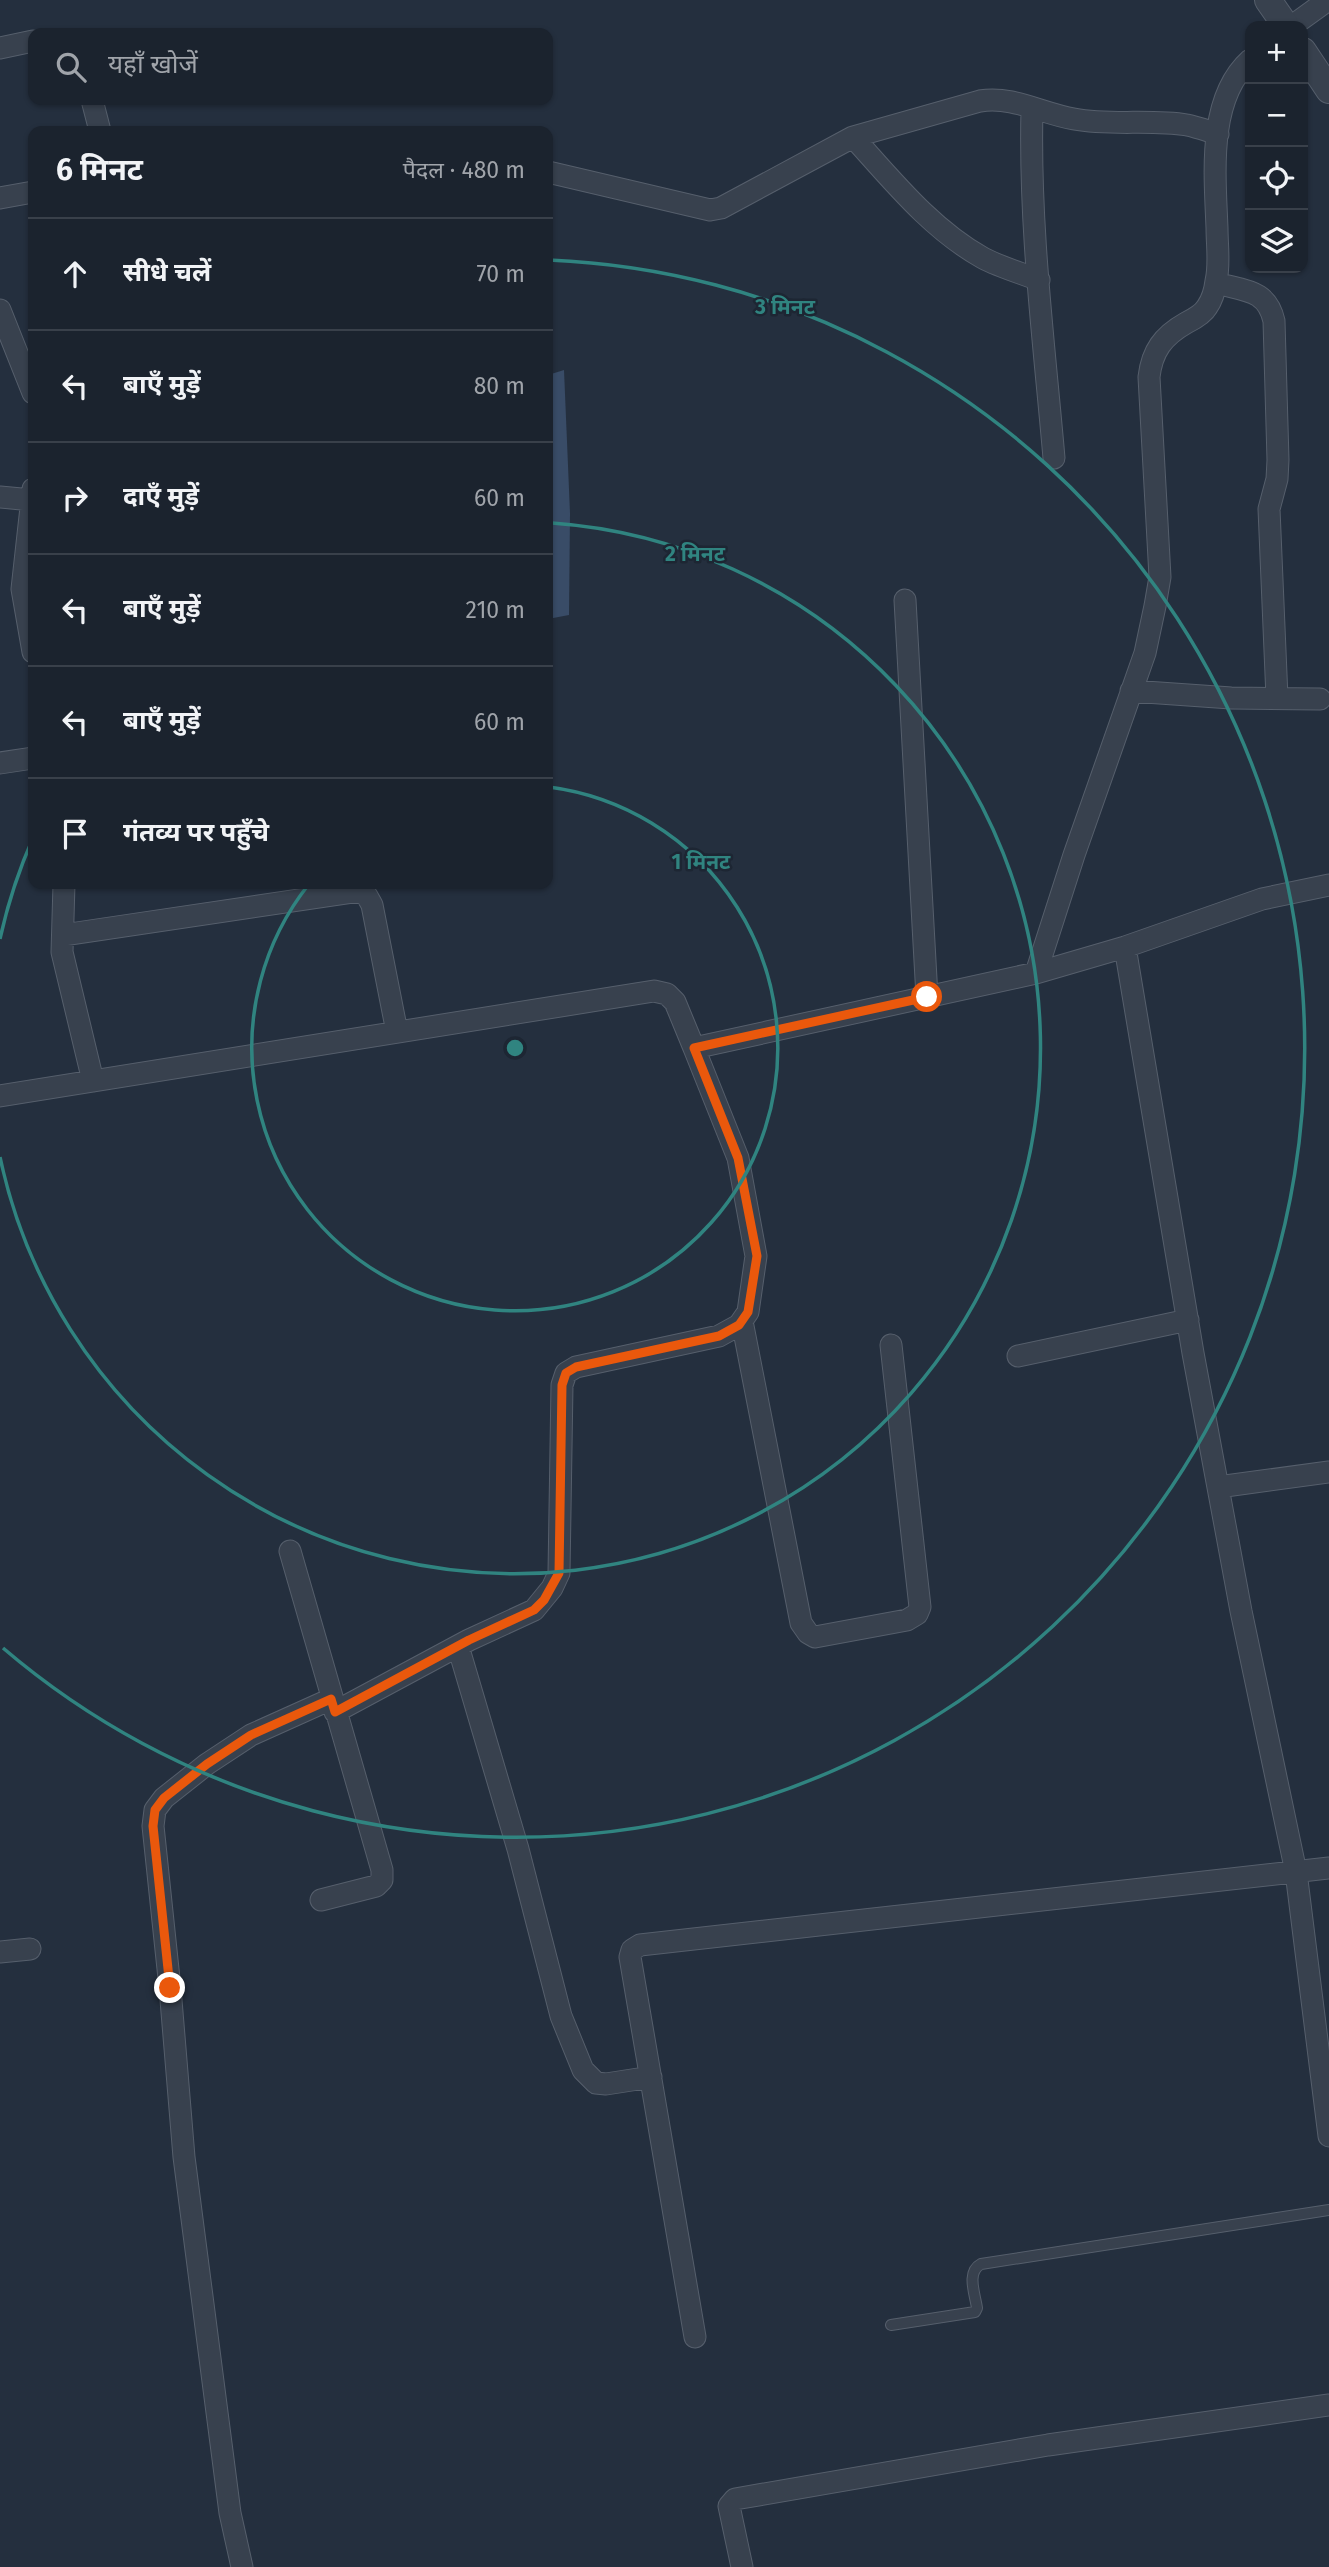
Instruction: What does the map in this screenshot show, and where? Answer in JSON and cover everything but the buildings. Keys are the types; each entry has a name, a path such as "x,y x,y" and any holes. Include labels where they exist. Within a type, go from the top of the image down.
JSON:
{"street":[{"path":"1268,0 1283,21"},
{"path":"1299,21 1328,0"},
{"path":"0,48 28,42"},
{"path":"1308,58 1329,90"},
{"path":"1036,973 1145,653 1160,577 1149,377 1151,364 1156,349 1166,337 1207,307 1216,283 1218,134 1226,92 1245,67"},
{"path":"553,173 710,210 721,208 853,137 980,101 996,99 1012,100 1032,109 1073,119 1111,124 1187,125 1218,134"},
{"path":"93,105 99,126"},
{"path":"1032,109 1031,164 1054,458"},
{"path":"853,137 924,212 961,244 985,259 1039,280"},
{"path":"0,198 28,193"},
{"path":"1216,283 1261,295 1271,306 1274,321 1278,460 1277,479 1269,509 1277,698"},
{"path":"0,310 28,380"},
{"path":"0,496 28,495"},
{"path":"28,538 22,589 28,623"},
{"path":"905,600 927,997"},
{"path":"1131,691 1320,699"},
{"path":"0,763 28,759"},
{"path":"694,1048 1036,973 1125,947 1262,899 1329,885"},
{"path":"64,889 62,952 93,1081"},
{"path":"62,935 359,891 367,896 372,905 397,1032"},
{"path":"1125,947 1218,1487 1297,1872 1328,2128"},
{"path":"0,1096 654,991 667,994 675,1002 738,1158 757,1256 748,1312 742,1321 719,1336 576,1367 566,1373 562,1385 559,1573 544,1600 534,1610 333,1705 251,1735 207,1764 164,1798 155,1810 153,1826 186,2170 230,2513 242,2567"},
{"path":"1018,1356 1188,1320"},
{"path":"742,1321 801,1623 808,1633 815,1637 907,1619 917,1614 920,1607 891,1345"},
{"path":"1218,1487 1329,1472"},
{"path":"290,1551 382,1870 382,1880 376,1886 321,1900"},
{"path":"458,1646 518,1849 561,2016 583,2070 596,2082 606,2084 651,2077"},
{"path":"695,2337 630,1957 632,1950 640,1945 1329,1868"},
{"path":"0,1952 30,1949"},
{"path":"743,2567 729,2506 735,2499 1048,2445 1329,2404"}],"lane":[{"path":"891,2325 975,2312 977,2308 972,2273 975,2267 981,2264 1329,2210"}],"water":[{"path":"564,370 570,513 569,615 553,618 553,373"}],"route":[{"path":"170,1988 153,1826 155,1810 164,1798 207,1764 251,1735 331,1699 335,1712 469,1640 534,1610 544,1600 559,1573 562,1385 566,1373 576,1367 719,1336 739,1325 748,1312 757,1256 738,1158 694,1048 927,997"}]}
